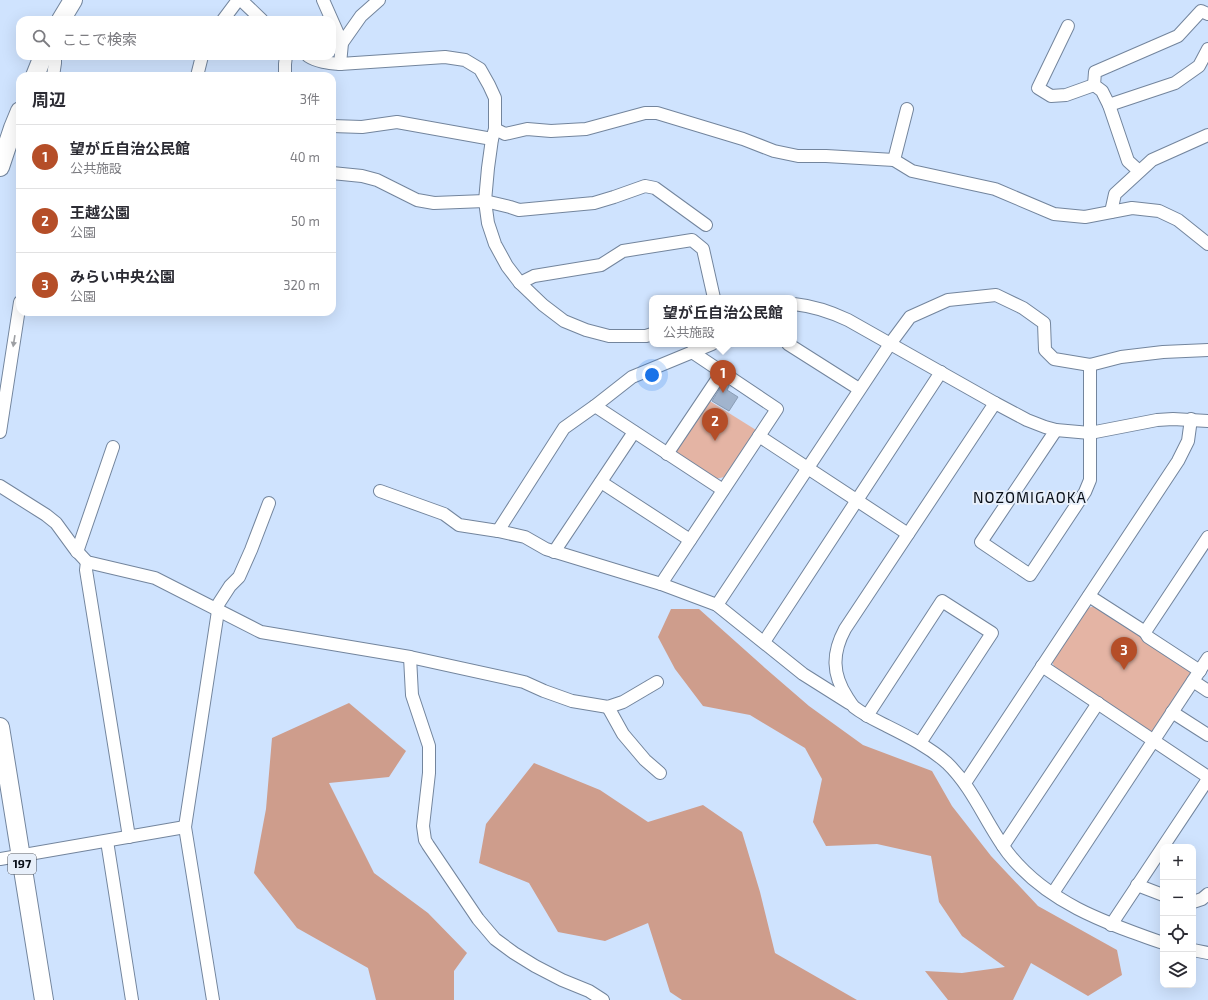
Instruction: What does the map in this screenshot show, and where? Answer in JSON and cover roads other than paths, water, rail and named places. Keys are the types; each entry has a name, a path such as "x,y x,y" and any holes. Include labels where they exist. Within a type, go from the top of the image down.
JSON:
{"highway":[{"path":"63,16 73,0"},
{"path":"37,72 41,60"},
{"path":"0,167 16,121"},
{"name":"197","path":"0,727 44,1000"}],"street":[{"path":"226,16 240,0 258,16"},
{"path":"323,0 330,16"},
{"path":"342,43 361,16 379,0"},
{"path":"1094,85 1095,72 1178,36 1201,11 1208,14"},
{"path":"1068,26 1038,88 1051,96 1066,95 1094,85"},
{"path":"336,29 342,43 340,64"},
{"path":"1109,105 1175,83 1199,66 1208,50"},
{"path":"318,60 326,63 340,64 445,57 464,60 480,69 495,98 493,134 485,202 488,223 495,244 507,266 520,283 543,305 564,321 586,330 609,336 649,335"},
{"path":"54,72 55,60"},
{"path":"198,72 201,60"},
{"path":"285,72 286,60"},
{"path":"1094,85 1102,91 1109,105 1128,162 1139,171"},
{"path":"894,160 907,109"},
{"path":"336,126 362,128 397,122 493,134 505,134 527,129 551,131 586,129 645,113 657,113 743,139 786,154 798,156 894,160 912,171 995,190 1054,214 1085,217 1132,208 1159,211 1178,220 1208,244"},
{"path":"1111,212 1115,194 1152,160 1208,135"},
{"path":"336,173 362,176 377,180 417,200 434,203 485,202 519,210 594,203 644,186 656,188 706,225"},
{"path":"520,283 534,276 601,264 623,251 692,240 703,249 713,295"},
{"path":"716,605 890,344 910,317 948,300 996,295 1023,308 1044,323 1045,350 1054,359 1090,365 1128,356 1163,352 1208,350"},
{"path":"797,304 830,312 848,320 995,403 1045,427 1056,430 1090,433 1157,420 1191,419 1208,421"},
{"path":"0,432 18,316"},
{"path":"498,531 564,428 632,378 704,347"},
{"path":"793,347 860,389"},
{"path":"661,584 777,409 692,352"},
{"path":"1056,430 981,542 1030,575 1085,492 1090,480 1090,365"},
{"path":"668,454 722,372"},
{"path":"764,642 941,372"},
{"path":"853,706 844,692 836,669 836,655 845,629 995,403"},
{"path":"595,406 723,490"},
{"path":"965,783 1178,461 1188,441 1191,419"},
{"path":"554,552 634,432"},
{"path":"759,436 908,534"},
{"path":"78,552 113,447"},
{"path":"601,482 690,540"},
{"path":"0,486 46,514 56,523 87,562 155,578 260,632 410,657 524,682 572,701 608,707 622,702 657,682"},
{"path":"380,491 444,514 459,525 525,537 554,552 661,584 716,605 803,674 867,716 920,743 946,762 965,783 1003,846 1026,872 1053,894 1085,913 1160,942"},
{"path":"213,1000 185,827 217,610 219,603 230,586 239,577 269,502"},
{"path":"1145,632 1208,537"},
{"path":"87,562 86,570 129,837"},
{"path":"1089,596 1145,632 1148,637 1196,676 1208,691"},
{"path":"867,716 942,601 992,633 920,743"},
{"path":"410,657 412,695 429,746 429,773 423,826 425,840 428,846 478,919 495,939 514,954 535,966 562,980 589,991 603,1000"},
{"path":"1053,894 1208,658"},
{"path":"1042,666 1154,740 1208,778 1111,924"},
{"path":"1003,846 1098,703"},
{"path":"608,707 623,734 645,760 660,773"},
{"path":"1172,712 1208,735"},
{"path":"0,859 185,827"},
{"path":"107,841 132,1000"},
{"path":"1137,885 1160,894"},
{"path":"1196,901 1208,894"},
{"path":"1196,946 1208,944"},
{"path":"1196,951 1208,953"}],"place":[{"name":"望が丘自治公民館","path":"723,393"},
{"name":"王越公園","path":"715,441"},
{"name":"みらい中央公園","path":"1124,670"}],"district":[{"name":"NOZOMIGAOKA","path":"1030,498"}]}
